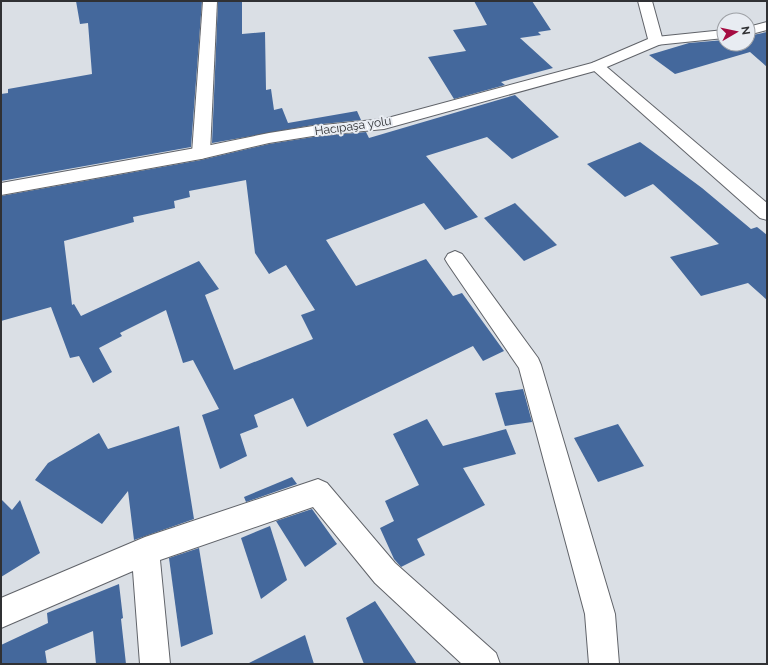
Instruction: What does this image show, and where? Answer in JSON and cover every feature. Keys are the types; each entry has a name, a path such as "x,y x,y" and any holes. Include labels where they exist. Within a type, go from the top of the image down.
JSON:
{"street":[{"path":"201,153 210,1"},
{"path":"645,1 656,41"},
{"path":"756,29 767,26"},
{"name":"Hacıpaşa yolu","path":"1,188 201,153 313,131 384,124 596,66 656,41 716,35"},
{"path":"596,66 767,213"},
{"path":"455,260 530,365 600,614 604,664"},
{"path":"1,613 145,551 318,492 385,573 485,664"},
{"path":"145,551 155,664"}],"building":[{"path":"76,1 202,1 191,147 1,181 1,94 8,93 8,89 92,74 88,23 80,24"},
{"path":"218,1 242,1 242,34 265,32 266,90 271,89 274,110 282,108 288,123 357,111 361,120 313,125 212,143"},
{"path":"474,1 532,1 551,30 538,32 541,35 520,38 553,68 501,82 505,85 454,99 428,57 466,51 453,30 487,25"},
{"path":"767,32 767,67 750,52 756,52 756,34"},
{"path":"716,41 716,52 750,52 675,74 649,55 689,43"},
{"path":"515,95 559,137 512,159 487,137 426,156 478,217 445,230 424,203 326,240 356,286 426,259 453,296 462,293 504,351 483,361 473,346 307,427 293,398 254,415 258,427 240,434 247,456 220,469 202,415 219,409 193,360 183,363 166,310 120,333 122,336 99,348 112,372 93,383 79,356 70,358 51,307 1,321 1,196 201,160 269,144 313,137 366,132 369,138","holes":["246,180 255,253 269,274 286,265 315,310 301,315 313,339 234,370 205,295 219,289 199,261 81,316 74,304 72,305 64,241 134,222 133,217 175,208 174,201 190,197 189,191"]},
{"path":"640,142 702,188 751,229 757,227 767,235 767,300 748,283 701,296 670,257 719,244 653,184 625,197 587,164"},
{"path":"515,203 557,245 524,261 484,218"},
{"path":"523,389 532,422 505,426 495,393"},
{"path":"427,419 443,446 506,429 516,454 463,468 485,505 417,539 425,555 401,567 394,559 380,528 394,521 385,501 419,485 393,434"},
{"path":"618,424 644,466 598,482 574,438"},
{"path":"179,426 194,519 134,540 128,491 102,524 35,480 48,463 99,433 108,449"},
{"path":"292,477 297,484 246,502 244,497"},
{"path":"1,499 12,510 20,500 40,553 1,577"},
{"path":"312,509 337,544 305,567 276,521"},
{"path":"270,526 287,580 261,599 241,538"},
{"path":"199,548 213,634 181,647 169,558"},
{"path":"119,584 126,664 96,664 93,631 45,651 47,664 1,664 1,645 48,623 47,613"},
{"path":"375,601 417,664 364,664 346,618"},
{"path":"305,635 314,664 247,664"}]}
